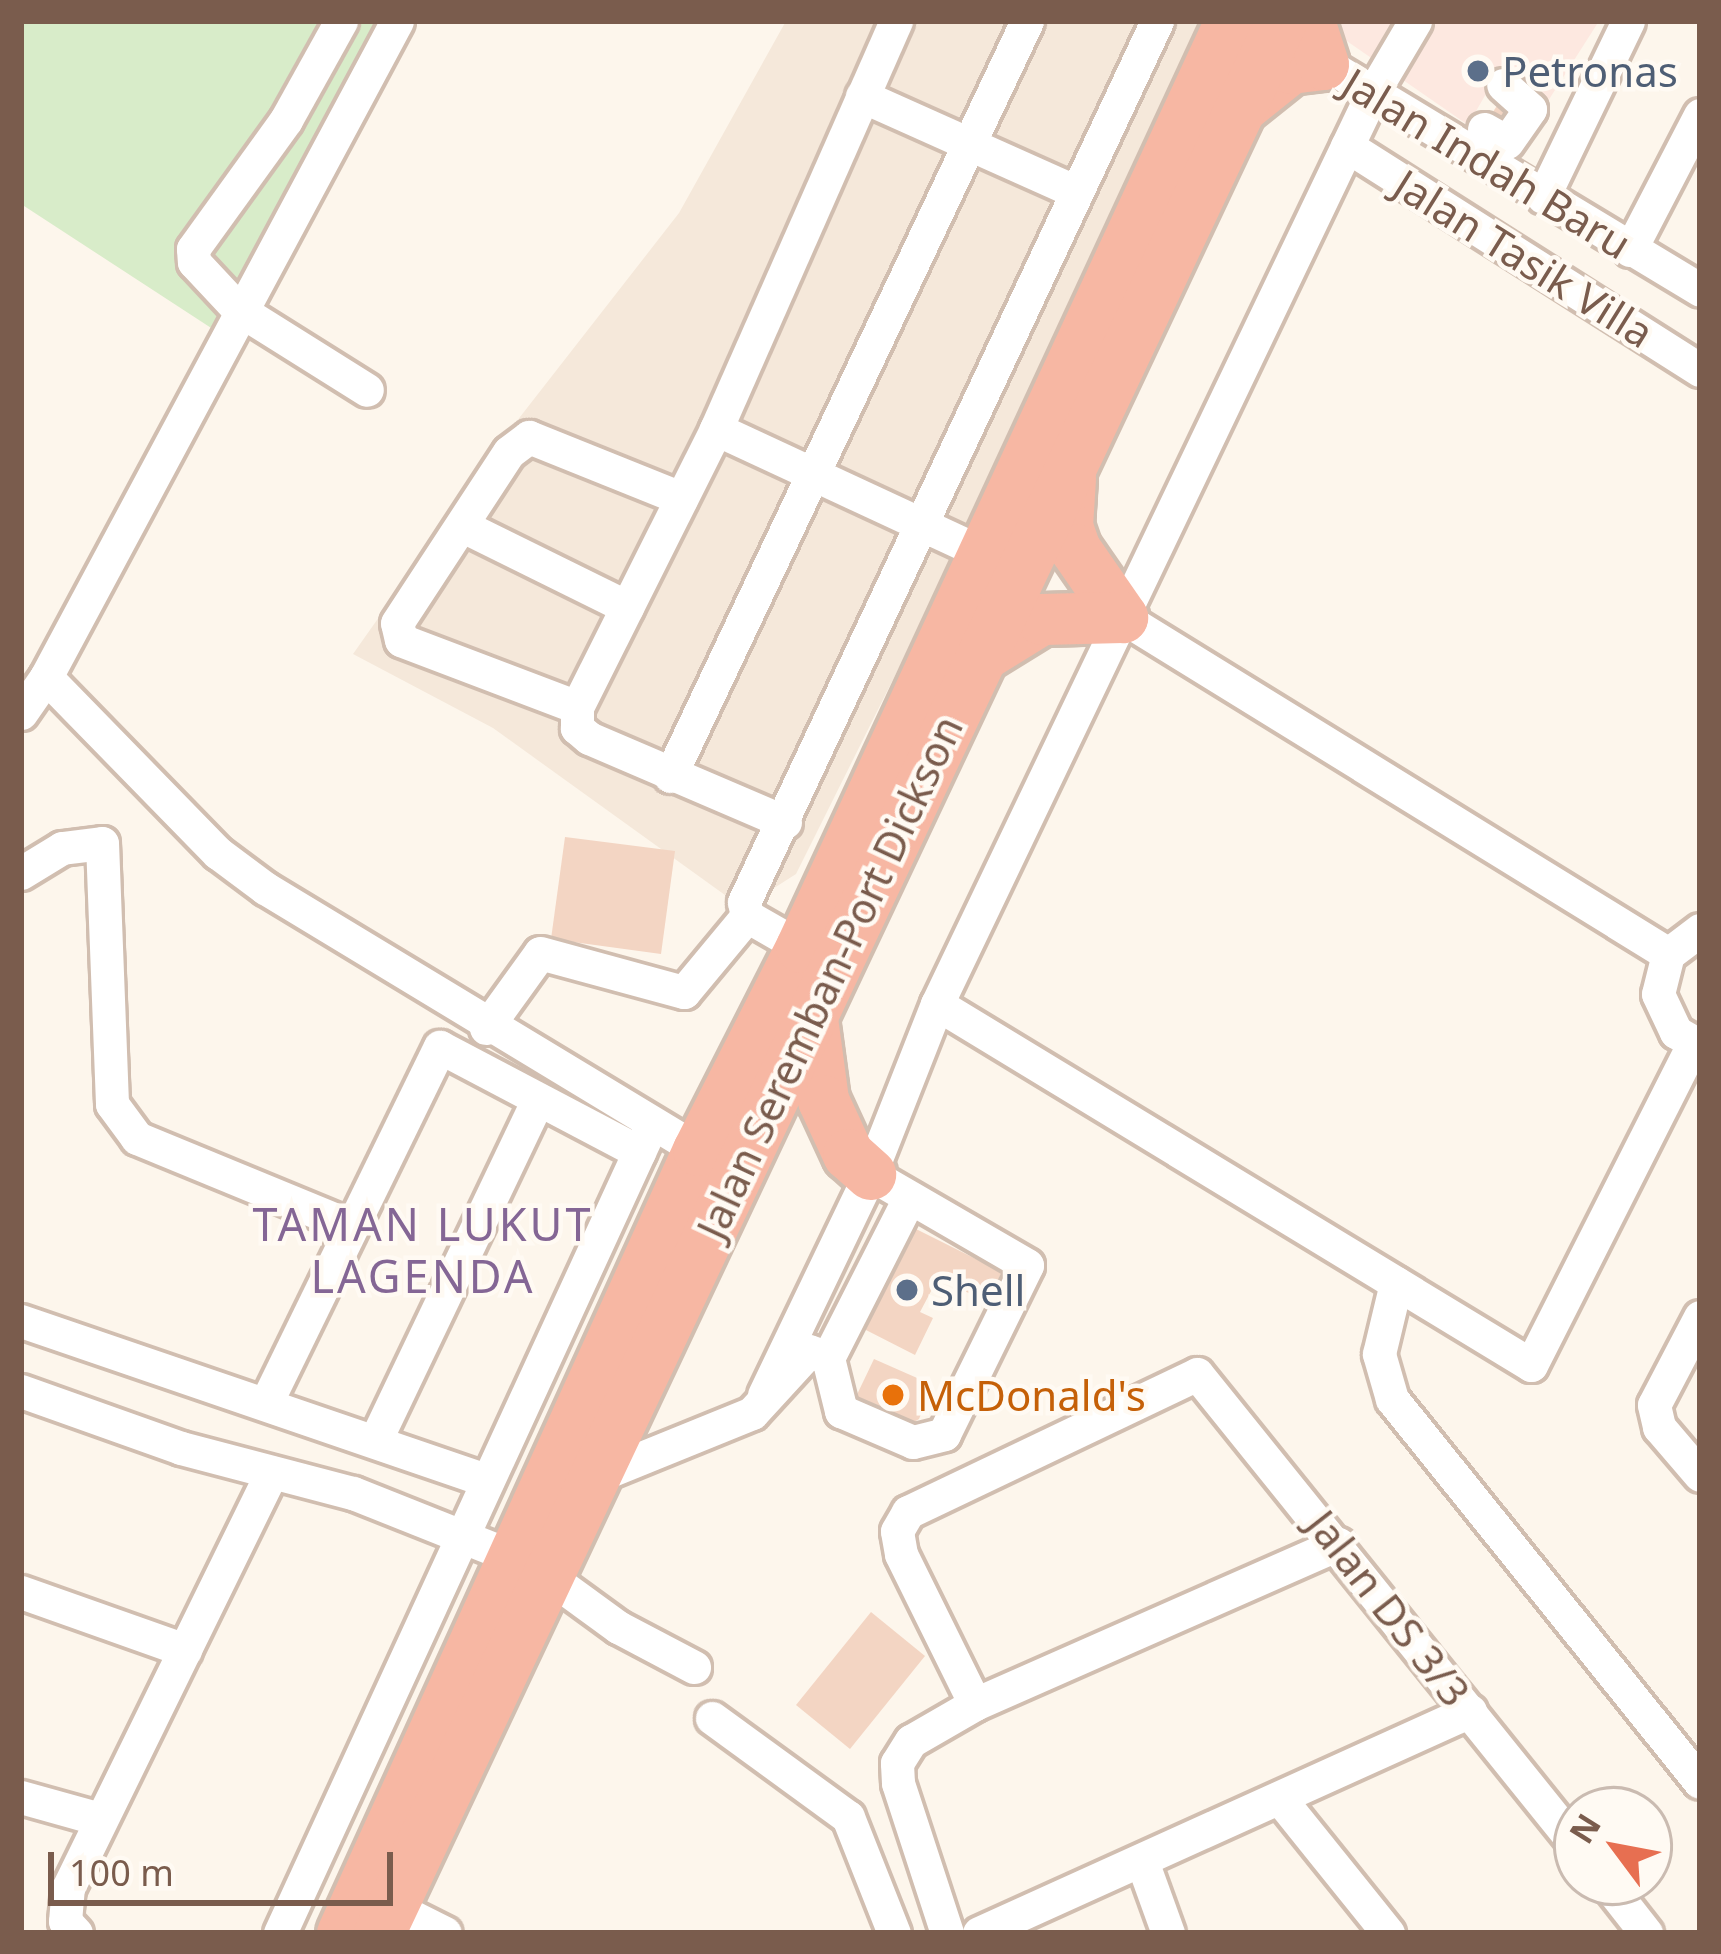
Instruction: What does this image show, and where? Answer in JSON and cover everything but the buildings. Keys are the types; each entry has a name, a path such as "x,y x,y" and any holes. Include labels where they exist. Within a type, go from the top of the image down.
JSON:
{"highway":[{"name":"Jalan Seremban-Port Dickson","path":"342,1933 540,1571 597,1477 711,1171 753,1130 1272,35"},
{"name":"Jalan Seremban-Port Dickson","path":"385,1919 540,1571 711,1171 801,946 985,554 1272,35"},
{"path":"981,656 1041,620 1122,617 1067,526 1072,464"},
{"path":"1004,607 985,554 1045,521"},
{"path":"811,1010 823,1100 848,1154 889,1187"}],"street":[{"path":"341,21 286,120 193,249 194,262 238,309 368,390"},
{"path":"21,713 46,677 238,309 397,21"},
{"path":"785,822 589,738 577,728 577,707 716,429 896,21"},
{"path":"670,776 1027,21"},
{"path":"801,946 747,916 744,902 1157,21"},
{"path":"889,1187 1027,1265 944,1434 913,1442 842,1411 828,1358 889,1187 937,1004 1372,94 1415,21"},
{"path":"1543,197 1628,21"},
{"name":"Jalan Indah Baru","path":"1272,35 1700,290"},
{"path":"1484,129 1507,142 1526,115 1527,100 1503,85"},
{"path":"862,96 1077,191"},
{"path":"1526,115 1569,142"},
{"path":"1630,250 1700,115"},
{"name":"Jalan Tasik Villa","path":"1347,146 1700,370"},
{"path":"716,429 985,554"},
{"path":"577,707 397,634 397,623 509,452 529,437 681,498"},
{"path":"463,526 627,607"},
{"path":"1122,617 1668,953"},
{"path":"46,677 218,853 486,1028 645,1140"},
{"path":"21,873 62,848 102,843 112,1104 137,1138 351,1226"},
{"path":"486,1028 541,952 684,992 747,916"},
{"path":"937,1004 1532,1365 1696,1045 1664,1015 1660,973 1668,953 1700,930"},
{"path":"267,1402 440,1047 536,1104 645,1140 711,1171"},
{"path":"376,1439 536,1104"},
{"path":"280,1933 645,1140"},
{"path":"597,1477 752,1413 889,1187"},
{"path":"1396,1283 1379,1354 1393,1399 1700,1782"},
{"path":"1700,1317 1654,1406 1659,1426 1700,1474"},
{"path":"21,1321 376,1439 487,1481"},
{"path":"764,1394 809,1351 828,1358"},
{"name":"Jalan DS 3/3","path":"975,1704 901,1554 897,1531 908,1512 1197,1374 1553,1816"},
{"path":"21,1391 466,1533 540,1571 618,1627 694,1666"},
{"path":"76,1933 65,1922 68,1888 271,1474"},
{"path":"947,1933 897,1763 911,1742 975,1704 1338,1544"},
{"path":"21,1592 185,1650"},
{"path":"979,1933 1143,1864 1470,1711"},
{"path":"712,1718 848,1817 895,1933"},
{"path":"21,1796 100,1819"},
{"path":"1281,1800 1388,1933"},
{"path":"1143,1864 1168,1933"},
{"path":"1625,1906 1646,1933"},
{"path":"385,1919 445,1933"}],"shaded area":[{"path":"786,21 1200,21 961,543 796,874 743,908 493,728 353,654 520,417 679,213"},
{"name":"Petronas","path":"1333,21 1599,21 1548,101 1498,73 1468,125 1328,28"}],"green space":[{"path":"21,21 400,21 225,337 21,204"}],"place":[{"name":"Petronas","path":"1478,71"},
{"name":"Shell","path":"907,1290"},
{"name":"McDonald's","path":"893,1395"}],"district":[{"name":"TAMAN LUKUT LAGENDA","path":"423,1250"}]}
